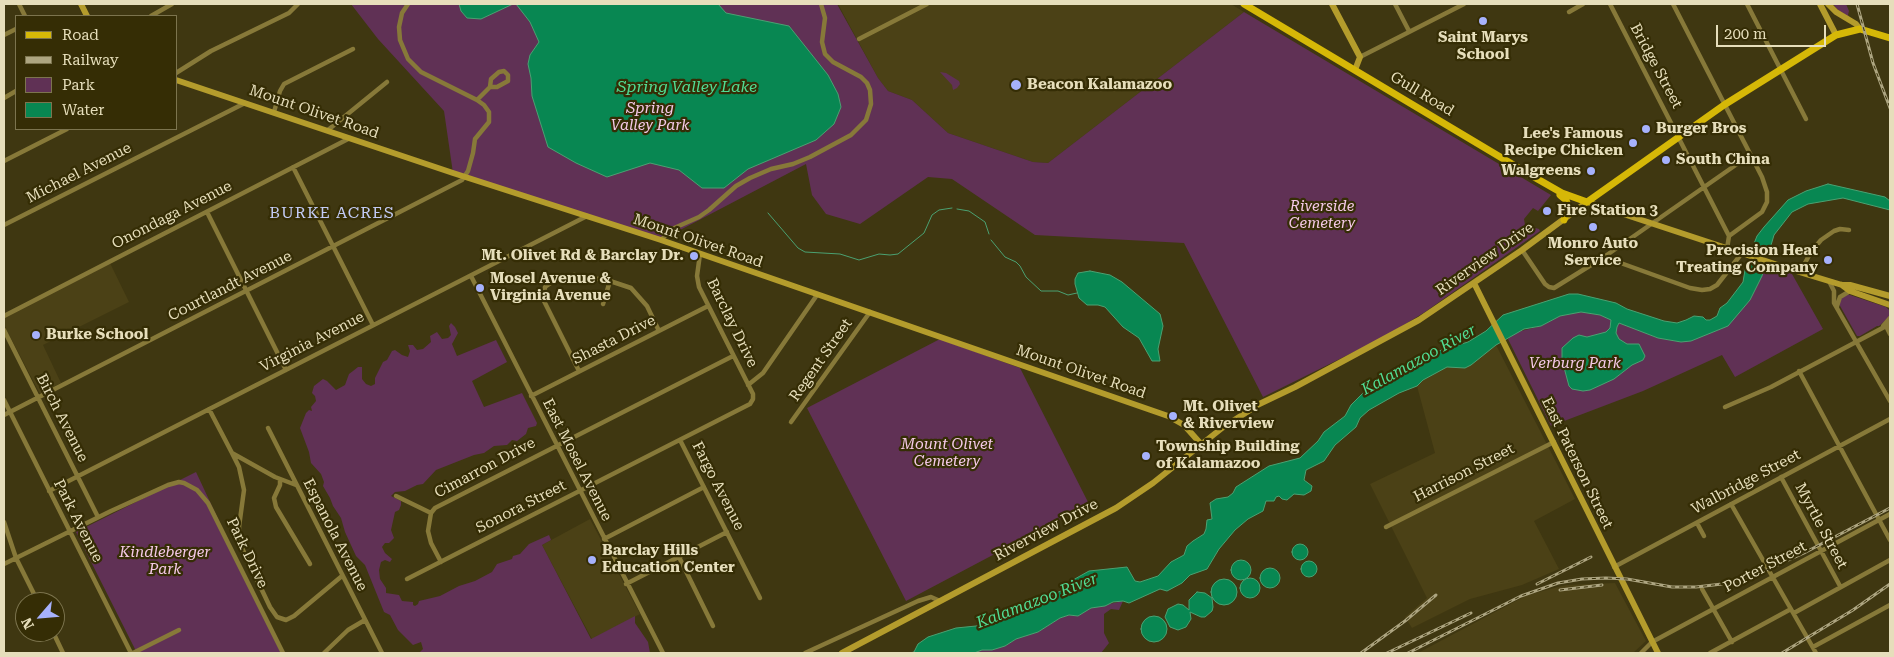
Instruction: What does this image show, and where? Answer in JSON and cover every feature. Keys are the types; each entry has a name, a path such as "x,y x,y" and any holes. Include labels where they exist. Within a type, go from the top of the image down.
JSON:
{"main road":[{"name":"Gull Road","path":"1244,4 1552,188 1572,198 1587,202"},
{"name":"Riverview Drive","path":"1587,202 1724,105 1780,69 1836,35 1860,29"},
{"path":"1860,29 1890,38"},
{"path":"1552,188 1568,204 1564,220"}],"street":[{"path":"80,4 86,15"},
{"path":"153,15 172,4"},
{"path":"408,4 402,13 399,33 408,59 421,72 477,100 487,108 490,118 474,139 473,153 465,176"},
{"path":"660,240 672,229 699,217 736,186 771,169 793,164 810,157 851,135 866,120 871,104 870,90 864,80 833,62 825,54 822,42 825,18 821,4"},
{"path":"859,39 928,4"},
{"path":"1332,4 1360,58"},
{"path":"1395,4 1410,31"},
{"path":"1355,70 1360,58 1456,6 1464,4"},
{"path":"1569,12 1583,4"},
{"name":"Bridge Street","path":"1610,4 1729,236"},
{"path":"1673,4 1764,183 1768,196 1762,212 1729,236 1727,249"},
{"path":"1747,4 1806,119"},
{"path":"1820,4 1836,35"},
{"path":"1828,4 1860,29"},
{"path":"178,72 212,51 289,14 297,5"},
{"path":"274,112 284,84 353,49"},
{"path":"477,100 490,87 491,79 504,70 508,75 508,81 497,87 490,87"},
{"name":"Mount Olivet Road","path":"178,81 660,240 1174,418 1184,425 1202,444"},
{"path":"328,130 386,82"},
{"path":"4,98 15,92"},
{"name":"Michael Avenue","path":"4,225 246,102"},
{"path":"4,161 65,130"},
{"name":"Onondaga Avenue","path":"4,316 352,138"},
{"path":"1522,250 1540,278 1549,288 1558,286 1604,257 1750,155"},
{"path":"293,168 373,325"},
{"name":"Courtlandt Avenue","path":"4,415 458,183 465,176"},
{"path":"1587,202 1783,267 1842,285 1850,285 1890,296"},
{"name":"Riverview Drive","path":"842,653 1116,508 1153,483 1202,444 1250,410 1253,411 1266,404 1267,401 1399,332 1451,300 1587,202"},
{"path":"207,212 286,370"},
{"name":"Virginia Avenue","path":"49,491 587,216"},
{"path":"1800,272 1811,252 1822,240 1834,231 1840,229 1849,230"},
{"name":"Barclay Drive","path":"700,254 697,276 700,291 754,396 753,401"},
{"path":"1604,257 1690,288 1708,290 1717,285 1742,254"},
{"path":"579,371 547,308 544,290 555,280 571,275 624,285 637,292 647,306 659,331"},
{"name":"East Mosel Avenue","path":"471,276 626,584 663,653"},
{"path":"602,304 610,281"},
{"path":"1829,281 1834,291 1834,303 1890,401"},
{"name":"East Paterson Street","path":"1474,283 1658,653"},
{"path":"1842,285 1850,291 1890,305"},
{"path":"1837,306 1840,297 1850,291"},
{"path":"748,384 763,373 818,295"},
{"name":"Shasta Drive","path":"531,396 708,306"},
{"name":"Regent Street","path":"792,422 870,312"},
{"path":"1880,328 1890,318"},
{"path":"1725,407 1771,387 1880,328 1888,325 1890,334"},
{"name":"Birch Avenue","path":"4,330 98,517"},
{"name":"Cimarron Drive","path":"441,562 429,537 428,524 431,513 443,503 732,356"},
{"path":"1799,372 1890,540"},
{"name":"Park Avenue","path":"4,400 132,653"},
{"name":"Sonora Street","path":"407,579 748,406 753,401"},
{"path":"210,409 239,467 244,490 239,527 241,546 274,614 280,619 286,620 294,616 342,576"},
{"name":"Walbridge Street","path":"1614,567 1890,419"},
{"name":"Espanola Avenue","path":"268,428 382,653"},
{"name":"Fargo Avenue","path":"680,440 760,598"},
{"name":"Harrison Street","path":"1386,527 1554,442"},
{"path":"232,453 280,480 296,485"},
{"name":"Myrtle Street","path":"1781,477 1840,586"},
{"path":"280,480 280,485 274,498 276,507 310,564"},
{"name":"Park Drive","path":"98,517 172,483 184,483 198,490 205,497 283,653"},
{"path":"604,539 704,487"},
{"path":"396,496 431,513"},
{"path":"1731,504 1816,653"},
{"name":"Porter Street","path":"1641,653 1652,642 1890,514"},
{"path":"4,564 98,517"},
{"path":"4,522 16,558 33,592"},
{"path":"1697,523 1704,536"},
{"path":"626,584 727,532"},
{"path":"678,557 713,626"},
{"path":"1710,653 1890,560"},
{"path":"1702,589 1732,642"},
{"path":"805,653 918,601 931,597 941,602"},
{"path":"1813,647 1890,605"},
{"path":"324,653 348,630 365,620"},
{"path":"132,653 179,630"}],"shaded area":[{"name":"Beacon Kalamazoo","path":"838,4 1231,4 1244,12 1048,163 1033,162 948,133 912,100 888,91 878,78"},
{"name":"Burke School","path":"110,263 129,302 43,345 61,383 40,394 4,325 4,317"},
{"path":"1496,345 1575,499 1534,521 1559,569 1522,585 1470,599 1412,628 1405,617 1427,598 1370,484 1435,453 1417,386 1423,380 1447,367 1465,367"},
{"name":"Barclay Hills Education Center","path":"590,519 640,614 592,639 542,545"},
{"path":"1615,583 1646,641 1633,653 1418,653 1527,595 1566,585"}],"green space":[{"path":"351,4 837,4 878,78 888,91 912,100 948,133 1033,162 1048,163 1244,12 1551,195 1538,211 1533,208 1524,219 1525,225 1540,231 1425,312 1386,336 1263,397 1184,243 1035,235 952,179 928,177 860,224 826,214 812,195 806,164 661,240 453,173 444,111 378,39"},
{"path":"1833,4 1846,4 1849,11 1848,15 1851,19 1837,9"},
{"path":"940,72 946,73 959,81 960,84 957,88 953,90 952,85"},
{"name":"Verburg Park","path":"1765,265 1792,274 1823,329 1735,377 1722,355 1643,391 1551,426 1508,339 1517,332 1541,326 1560,316 1581,312 1600,315 1658,338 1681,342 1721,329 1750,300 1762,276"},
{"path":"1847,294 1886,307 1890,311 1890,316 1879,326 1857,336 1839,304 1841,298"},
{"path":"451,323 458,333 452,344 457,356 496,340 507,362 472,381 484,407 522,393 537,423 536,426 528,428 526,434 517,441 512,440 507,445 494,446 484,453 436,470 423,484 405,491 395,492 391,496 401,501 401,505 399,510 395,512 391,530 394,538 382,547 385,553 392,559 390,562 385,560 381,562 379,570 380,579 386,588 386,593 399,595 402,601 413,602 415,606 419,601 440,596 492,572 497,564 512,559 513,556 520,554 529,544 549,535 551,540 542,545 591,639 635,616 635,623 648,642 650,653 419,653 423,649 421,642 413,645 398,630 390,615 384,612 365,565 356,556 341,518 323,486 324,482 321,474 311,463 300,428 306,413 309,410 312,411 311,407 316,401 312,393 314,386 323,379 336,390 345,385 349,374 358,367 362,367 362,379 371,386 375,384 375,378 383,362 387,360 392,351 395,350 408,357 410,351 408,345 413,345 417,350 423,349 431,342 430,336 437,332 442,339 448,338 451,335 449,326"},
{"name":"Mount Olivet Cemetery","path":"940,339 1020,368 1089,504 906,601 807,408"},
{"name":"Kindleberger Park","path":"196,472 281,653 137,653 76,532"},
{"path":"1123,601 1119,610 1111,609 1104,614 1104,633 1109,643 1101,653 974,653 1005,646 1016,639 1038,632 1060,618 1069,615 1078,616 1091,608"}],"water":[{"path":"459,4 513,4 481,19 467,18 461,11"},
{"name":"Spring Valley Lake","path":"516,4 718,4 726,13 789,26 828,75 838,94 841,107 834,124 816,140 748,169 724,188 702,188 679,170 650,163 607,177 576,163 548,147 532,96 528,64 530,55 539,42 530,22"},
{"path":"1828,184 1885,197 1890,201 1890,210 1843,198 1808,204 1792,212 1774,235 1762,276 1750,300 1728,326 1691,341 1681,342 1658,338 1619,323 1616,333 1619,339 1627,344 1639,344 1645,356 1643,360 1632,365 1614,379 1590,390 1583,391 1572,389 1569,386 1562,360 1562,348 1579,335 1587,337 1606,332 1610,328 1611,320 1600,315 1581,312 1560,316 1541,326 1524,329 1496,345 1471,365 1465,368 1447,367 1423,380 1417,386 1399,393 1369,410 1360,418 1356,427 1335,445 1324,461 1306,470 1304,480 1312,486 1311,491 1304,495 1294,494 1287,500 1279,496 1274,501 1266,501 1263,511 1248,519 1235,530 1219,549 1207,569 1190,575 1182,583 1167,591 1160,589 1129,603 1123,601 1113,602 1105,606 1091,608 1078,616 1069,615 1060,618 1038,632 992,650 982,650 974,653 910,653 914,652 918,644 928,637 956,628 986,625 1063,590 1073,580 1089,571 1127,567 1135,581 1140,582 1158,576 1171,562 1184,555 1187,546 1204,534 1207,520 1212,519 1210,503 1216,499 1228,497 1236,487 1269,466 1300,458 1318,441 1324,432 1345,416 1351,405 1367,389 1400,375 1429,354 1468,342 1486,331 1503,315 1569,294 1578,294 1616,303 1627,309 1664,321 1677,323 1694,316 1710,320 1717,316 1720,308 1727,303 1743,282 1746,264 1757,236 1764,227 1788,200 1806,191"},
{"path":"1090,271 1110,275 1122,282 1160,314 1163,326 1158,349 1160,361 1152,361 1139,338 1123,327 1105,307 1087,305 1079,298 1075,279 1078,273"},
{"path":"1300,544 1308,552 1300,560 1292,552"},
{"path":"1241,560 1248,563 1251,570 1248,577 1241,580 1234,577 1231,570 1234,563"},
{"path":"1309,561 1317,569 1309,577 1301,569"},
{"path":"1270,568 1277,571 1280,578 1277,585 1270,588 1263,585 1260,578 1263,571"},
{"path":"1250,578 1257,581 1260,588 1257,595 1250,598 1243,595 1240,588 1243,581"},
{"path":"1224,579 1233,583 1237,592 1233,601 1224,605 1215,601 1211,592 1215,583"},
{"path":"1197,592 1205,593 1212,598 1212,611 1205,617 1190,612 1191,619 1186,627 1178,630 1170,627 1165,617 1168,609 1178,604 1183,605 1189,610 1189,600"},
{"path":"1154,616 1163,620 1167,629 1163,638 1154,642 1145,638 1141,629 1145,620"}],"pier":[{"path":"1748,250 1770,257 1767,267 1744,260"}],"waterway":[{"path":"768,213 798,248 805,252 840,254 859,260 879,254 898,254 924,233 932,215 939,210 952,208"},
{"path":"957,209 969,211 985,222 989,234"},
{"path":"991,240 1005,257 1020,266 1026,277 1041,291 1058,291 1068,295 1077,293"}],"railway":[{"path":"1857,4 1873,63 1890,108"},
{"path":"1408,653 1521,596 1558,583 1606,578 1627,579 1672,587 1696,587 1749,578 1804,553 1890,508"},
{"path":"1537,584 1591,557"},
{"path":"1782,653 1853,610 1890,584"},
{"path":"1560,590 1602,585"},
{"path":"1361,653 1405,621 1436,595"},
{"path":"1387,653 1471,613"}],"place":[{"name":"Saint Marys School","path":"1483,21"},
{"name":"Beacon Kalamazoo","path":"1016,85"},
{"name":"Burger Bros","path":"1646,129"},
{"name":"Lee's Famous Recipe Chicken","path":"1633,143"},
{"name":"South China","path":"1666,160"},
{"name":"Walgreens","path":"1591,171"},
{"name":"Fire Station 3","path":"1547,211"},
{"name":"Monro Auto Service","path":"1593,227"},
{"name":"Mt. Olivet Rd & Barclay Dr.","path":"694,256"},
{"name":"Precision Heat Treating Company","path":"1828,260"},
{"name":"Mosel Avenue & Virginia Avenue","path":"480,288"},
{"name":"Burke School","path":"36,335"},
{"name":"Mt. Olivet & Riverview","path":"1173,416"},
{"name":"Township Building of Kalamazoo","path":"1146,456"},
{"name":"Barclay Hills Education Center","path":"592,560"}],"district":[{"name":"BURKE ACRES","path":"332,213"}],"park label":[{"name":"Spring Valley Park","path":"650,118"},
{"name":"Riverside Cemetery","path":"1322,216"}],"water label":[{"name":"Kalamazoo River","path":"1419,360"},
{"name":"Kalamazoo River","path":"1037,601"}]}
